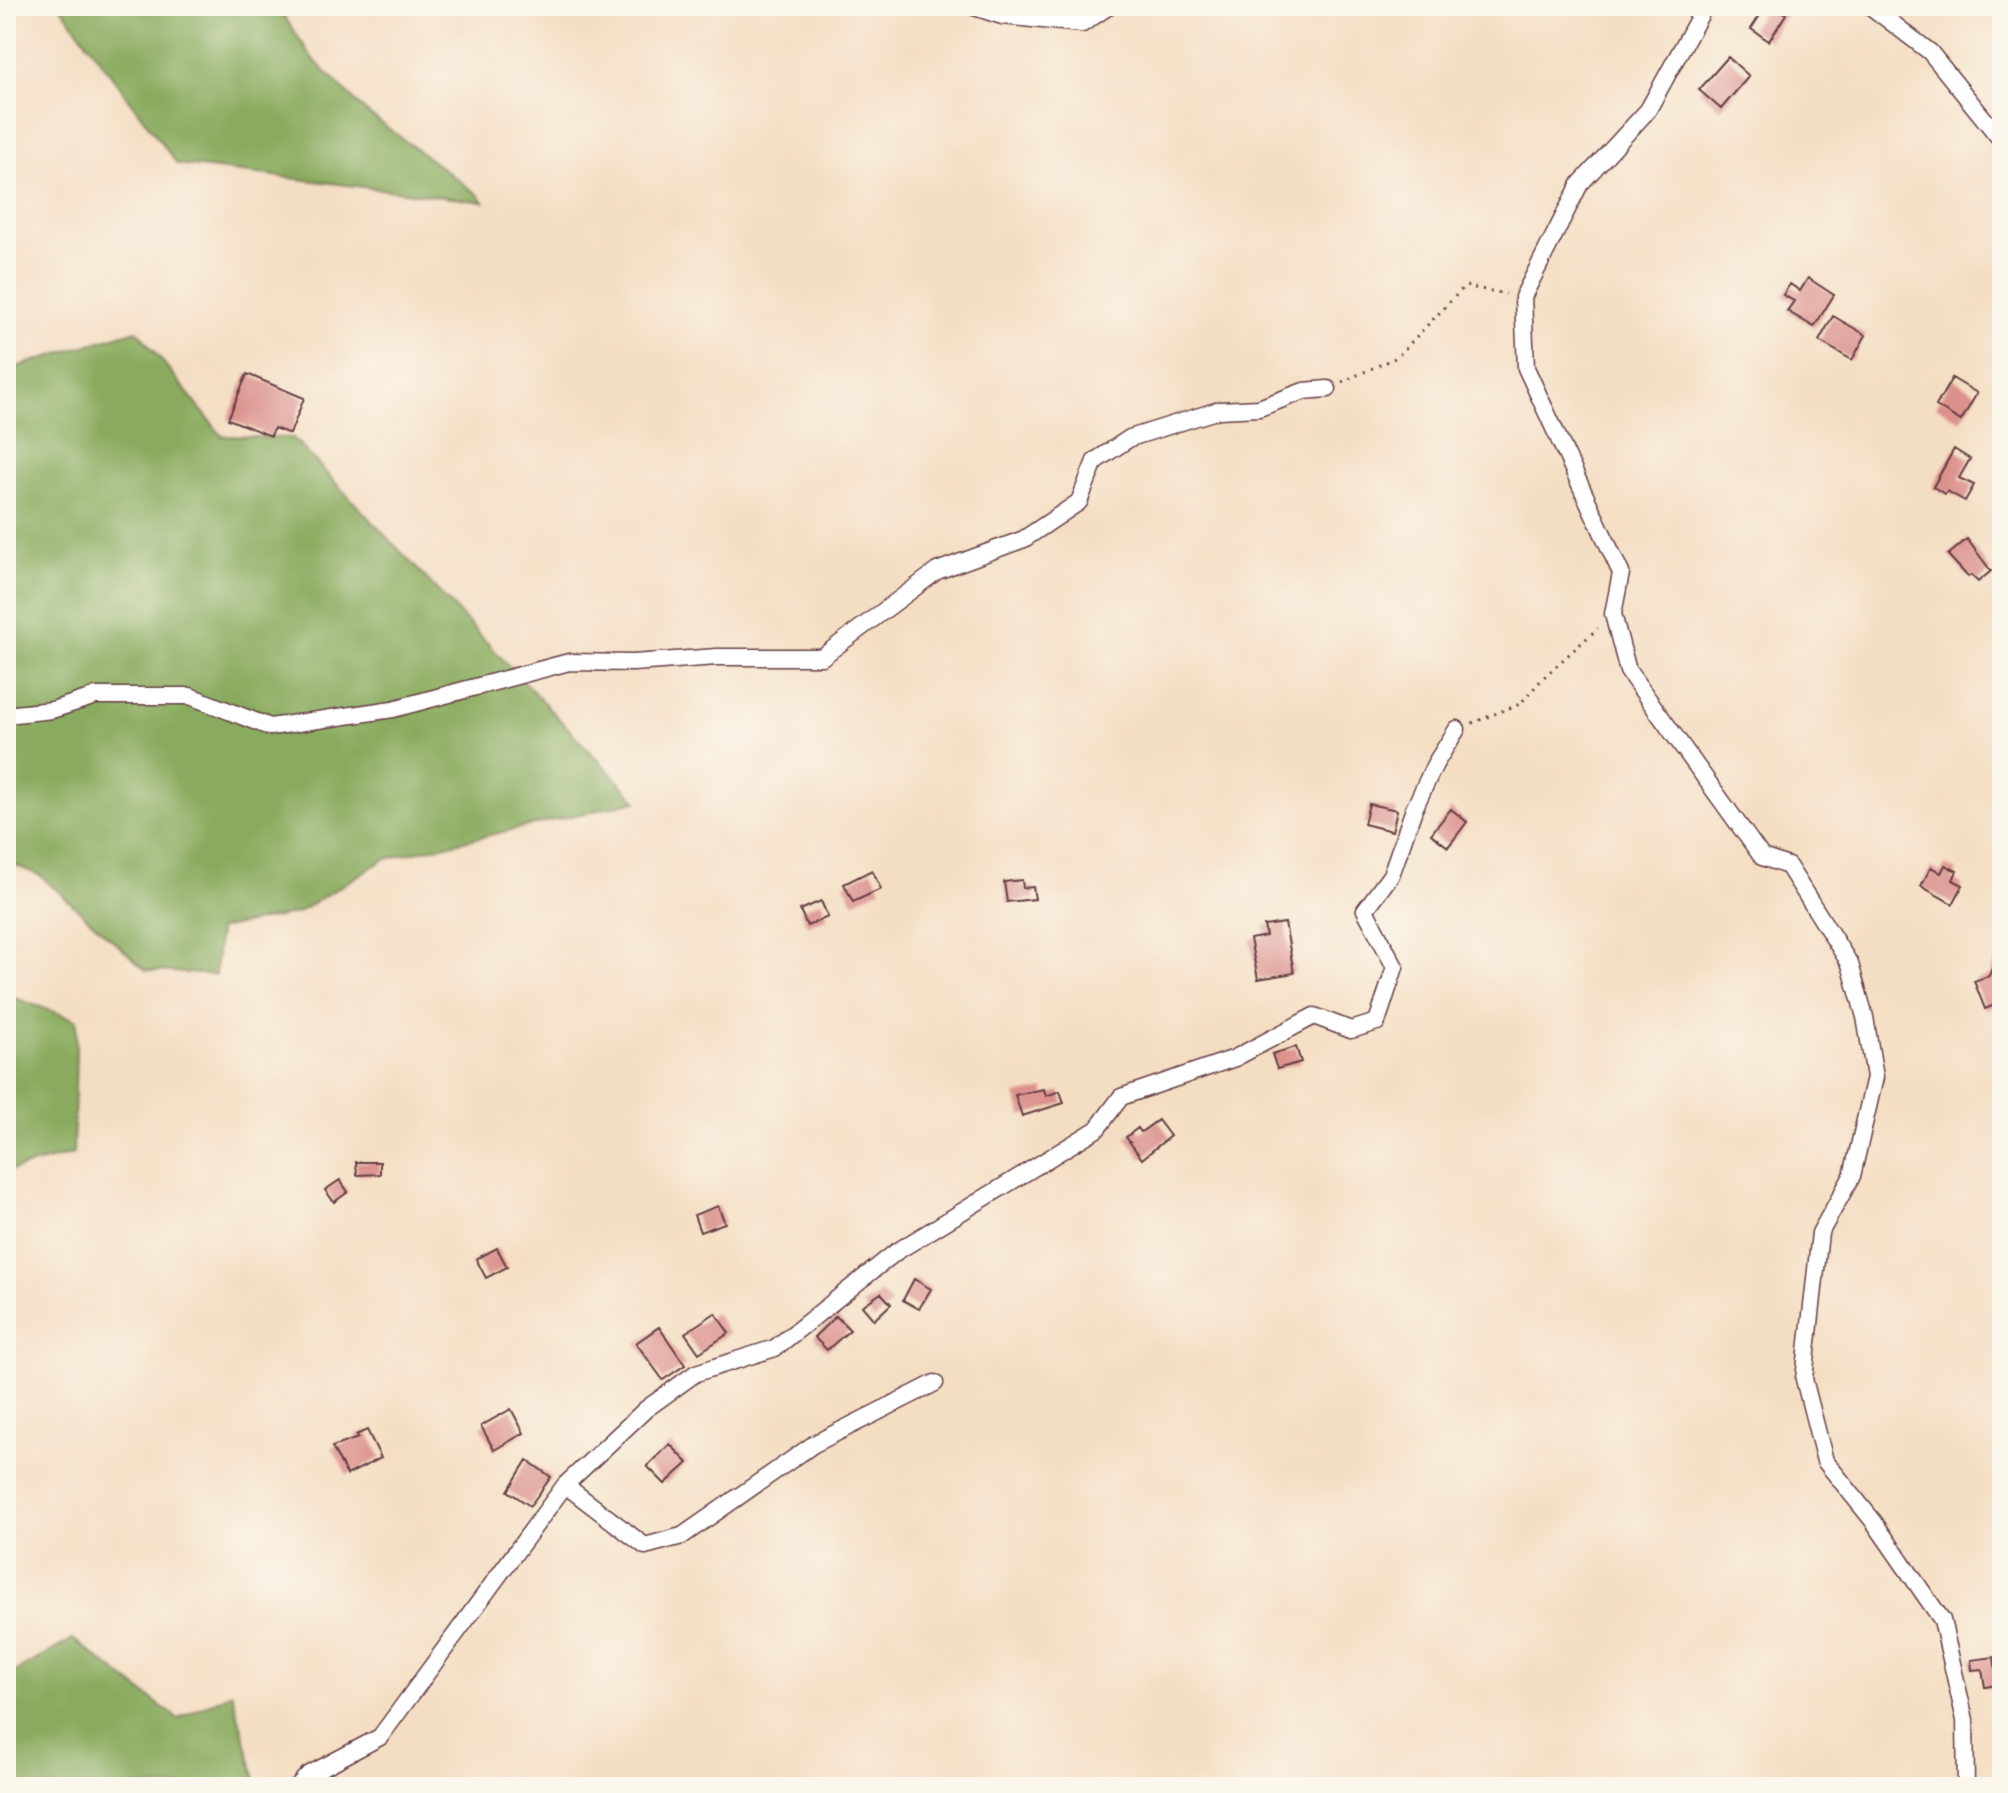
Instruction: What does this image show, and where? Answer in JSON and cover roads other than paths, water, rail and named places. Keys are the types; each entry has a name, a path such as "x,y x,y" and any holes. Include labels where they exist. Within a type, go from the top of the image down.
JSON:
{"street":[{"path":"971,6 1002,16 1082,24 1109,6"},
{"path":"1705,6 1648,110 1580,184 1523,297 1526,368 1621,573 1613,614 1628,671 1762,857 1788,866 1850,964 1865,1017 1875,1077 1852,1176 1820,1233 1804,1379 1825,1461 1874,1522 1942,1620 1965,1720 1966,1787"},
{"path":"1870,6 1930,52 2002,141"},
{"path":"6,715 52,710 96,696 190,696 270,727 393,709 569,662 822,657 937,571 1024,539 1079,502 1095,461 1130,438 1219,410 1259,408 1304,391 1328,389"},
{"path":"297,1787 308,1775 380,1737 565,1485 646,1409 696,1373 775,1348 896,1252 1097,1129 1121,1097 1235,1058 1314,1016 1351,1030 1377,1022 1395,967 1365,910 1391,875 1414,809 1435,764 1457,729"},
{"path":"565,1485 645,1546 682,1536 814,1444 935,1383"}]}
